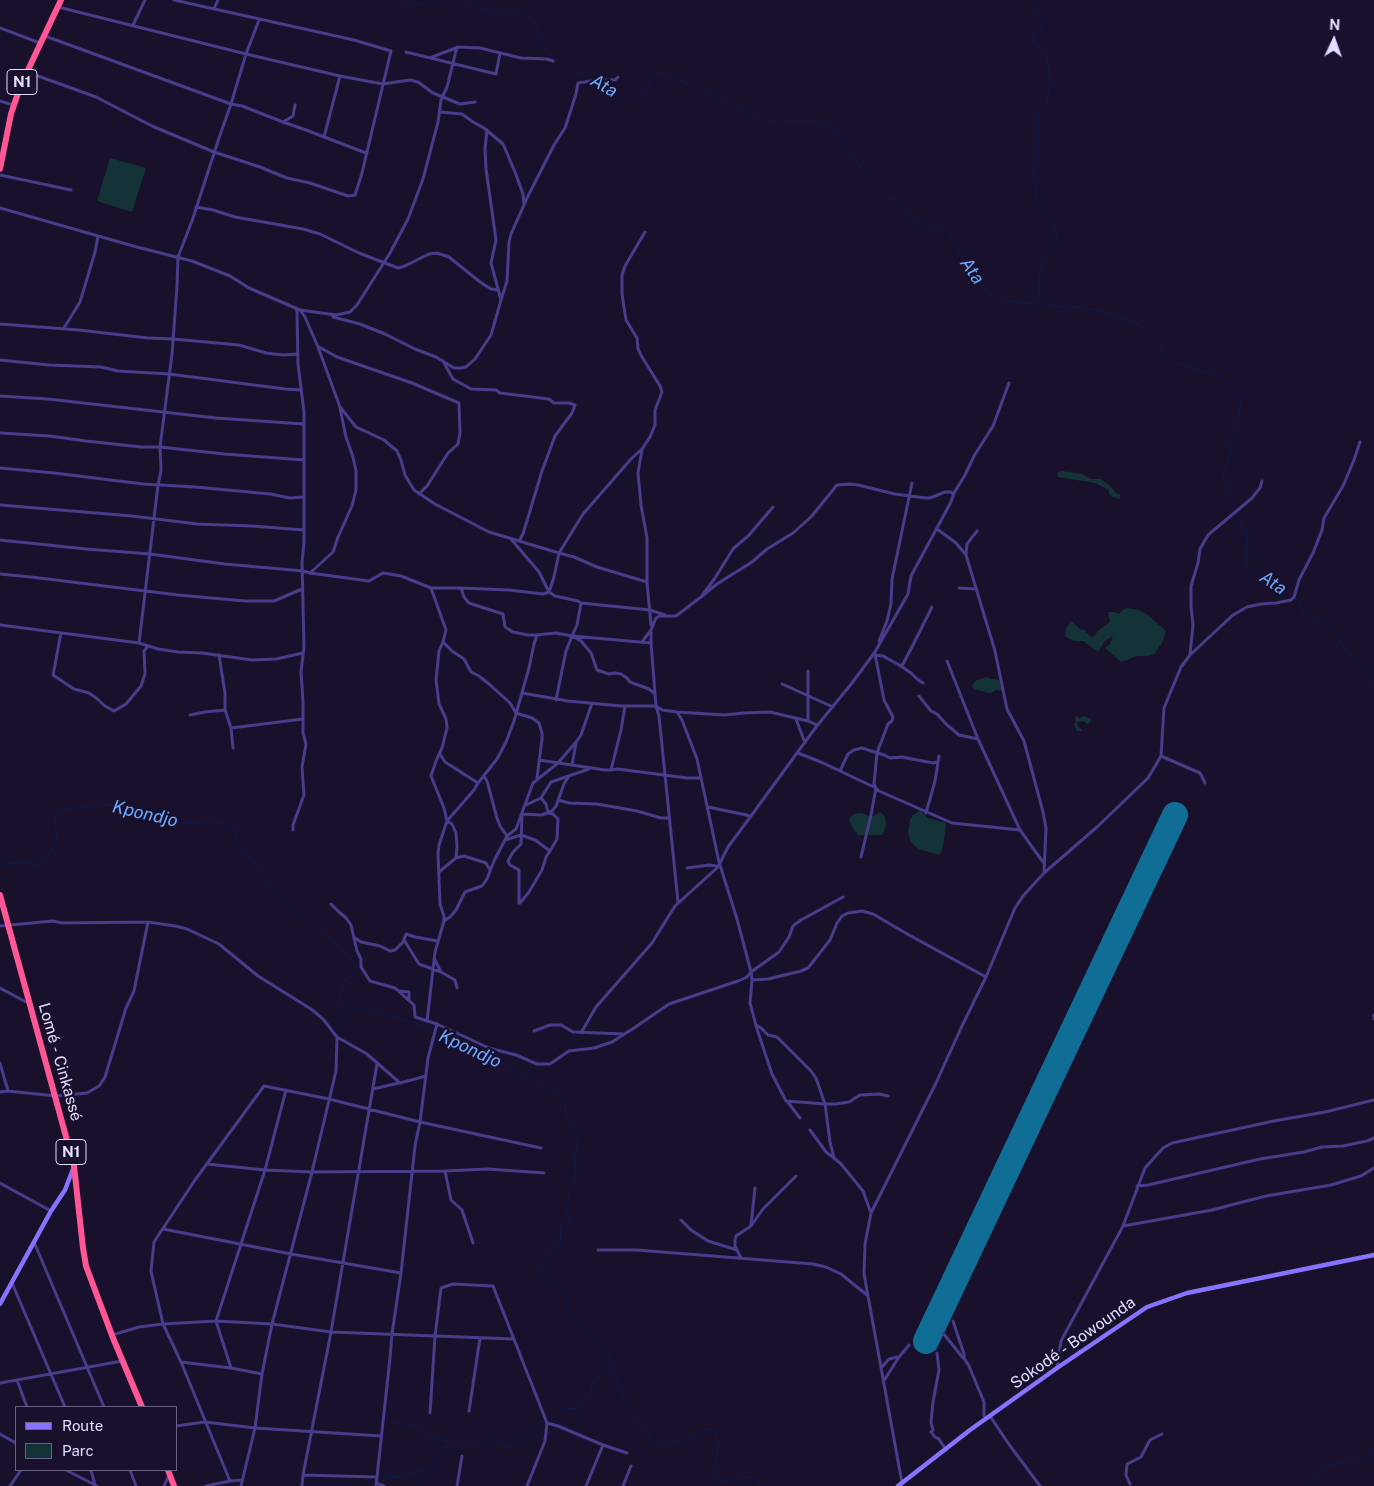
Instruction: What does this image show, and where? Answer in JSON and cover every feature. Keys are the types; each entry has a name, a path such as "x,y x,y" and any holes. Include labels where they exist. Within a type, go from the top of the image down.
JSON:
{"highway":[{"name":"N1","path":"0,170 14,105 59,3"},
{"name":"Lomé - Cinkassé","path":"0,895 74,1166 84,1258 112,1335 142,1406"},
{"path":"169,1472 174,1486"}],"main road":[{"path":"0,1304 51,1211 65,1190 74,1166"},
{"name":"Sokodé - Bowounda","path":"900,1484 1057,1368 1147,1307 1187,1293 1374,1254"}],"street":[{"path":"133,25 145,0"},
{"path":"27,72 96,97 152,126 214,152 287,178 350,196 355,195 391,51 354,40 174,0"},
{"path":"214,9 218,0"},
{"path":"59,3 133,25 340,76 383,84 410,80 418,82 433,93 460,104 475,102"},
{"path":"140,643 161,470 160,447 173,339 178,257 259,20"},
{"path":"0,28 40,43"},
{"path":"43,36 231,104 242,106 366,153"},
{"path":"0,208 192,261 230,276 249,288 300,310 339,315 353,310 390,253 408,219 430,156 443,97 457,47"},
{"path":"430,58 457,47 480,48 521,58 553,61"},
{"path":"406,52 496,74 500,53"},
{"path":"324,137 340,76"},
{"path":"323,314 373,329 430,354 454,368 470,365 490,335 506,281 509,242 519,215 554,145 565,128 578,84 598,80 615,80 618,77"},
{"path":"0,101 14,105"},
{"path":"282,122 293,116 295,105"},
{"path":"440,112 462,114 503,144 516,172 524,204"},
{"path":"486,130 486,169 496,240 491,263 500,300"},
{"path":"0,175 70,190"},
{"path":"196,207 320,234 394,267 401,267 429,254 437,253 449,257 480,282 491,289 498,290"},
{"path":"549,592 560,553 583,514 631,458 642,449 650,437 654,425 656,410 662,392 638,349 637,338 626,320 622,294 622,275 625,266 645,232"},
{"path":"64,328 80,302 98,236"},
{"path":"293,830 304,795 302,767 306,744 303,733 301,672 304,647 304,424 298,354 297,312 295,307"},
{"path":"300,310 318,347 340,407 356,471 354,499 333,552 310,573"},
{"path":"0,324 64,328 148,338 239,345 266,353 298,354"},
{"path":"318,347 337,357 459,403 460,433 458,444 448,453 427,486 419,494"},
{"path":"0,360 49,365 101,367 118,371 169,374 302,390"},
{"path":"442,360 453,379 471,389 496,390 500,393 549,398 554,402 575,405 572,413 555,436 523,534 519,541"},
{"path":"581,1033 596,1007 652,943 678,903 718,867 728,846 817,725 875,654 908,594 911,576 951,502 953,494 993,426 1009,383"},
{"path":"0,396 304,424"},
{"path":"340,407 356,428 384,440 397,451 405,476 414,490 435,504 489,532 574,557 597,567 647,582"},
{"path":"0,433 304,460"},
{"path":"900,1484 882,1367 864,1274 865,1244 871,1214 986,978 1015,908 1044,873 1097,827 1148,778 1161,756 1164,708 1181,667 1190,655 1234,615 1247,608 1291,600 1294,597 1299,580 1321,534 1324,518 1343,486 1360,442"},
{"path":"642,449 638,473 647,538 650,643 678,903"},
{"path":"0,468 16,468 158,486 195,487 270,494 290,498 303,497"},
{"path":"1190,655 1193,626 1191,586 1200,550 1208,535 1252,498 1262,482"},
{"path":"861,857 876,788 874,784 876,753 888,724 893,717 884,700 875,654 891,604 892,579 912,483"},
{"path":"642,642 651,630 656,618 679,614 717,584 752,562 767,549 793,532 813,515 837,485 858,485 884,492 930,498 942,493 951,492 953,494"},
{"path":"0,505 196,524 304,530"},
{"path":"701,597 734,549 773,507"},
{"path":"937,529 956,543 966,555"},
{"path":"977,531 967,544 966,555 995,651 1007,709 1024,741 1042,805 1046,828 1044,873"},
{"path":"511,539 538,572 549,592 555,596 581,603 650,610 671,616"},
{"path":"0,540 303,571 369,581 382,573 392,574 431,588 509,590 543,594 549,592"},
{"path":"0,574 146,592 265,602 280,600 303,589"},
{"path":"431,588 446,630 439,651 436,680 440,708 446,719 447,728 440,754 431,776 444,808 447,821 452,824 456,833 456,858"},
{"path":"461,588 469,603 503,614 505,627 513,632 528,635 556,633 650,643"},
{"path":"959,588 976,589"},
{"path":"556,700 566,651 577,625 581,603"},
{"path":"900,666 910,651 932,607"},
{"path":"0,625 140,643 178,652 202,652 252,660 287,658 302,653"},
{"path":"61,633 53,675 74,689 95,697 114,712 126,704 142,686 145,674 144,651 148,646"},
{"path":"427,1021 434,959 438,937 444,921 440,904 439,844 447,821 474,790 502,751 510,734 537,634"},
{"path":"572,636 581,641 591,653 597,670 609,674 615,672 621,674 630,682 649,688 654,693"},
{"path":"443,642 464,659 471,672 479,676 510,703 516,713 532,718 539,723 542,739 537,779"},
{"path":"875,654 883,656 900,666 923,683"},
{"path":"219,655 233,748"},
{"path":"946,661 978,739 1020,830 1044,863"},
{"path":"808,671 808,721"},
{"path":"782,684 832,707"},
{"path":"522,693 556,700 626,706 656,706 662,710 676,712 724,715 744,712 770,712 817,725"},
{"path":"919,696 958,735 978,739"},
{"path":"444,921 456,910 466,892 482,886 487,879 507,836 516,829 533,783 558,763 576,742 581,735 592,703"},
{"path":"611,770 626,706"},
{"path":"190,715 226,710"},
{"path":"676,712 682,720 687,737 695,751 719,862 751,972 750,1003 756,1025 772,1074 786,1101 800,1118"},
{"path":"796,718 805,743"},
{"path":"231,728 303,719"},
{"path":"572,765 576,742"},
{"path":"840,772 848,754 862,748 890,758 902,757 933,764 937,762"},
{"path":"798,753 952,824 1020,830"},
{"path":"440,754 446,762 478,783"},
{"path":"926,813 935,781 939,756"},
{"path":"1161,756 1200,773 1205,783"},
{"path":"539,760 605,770 701,778"},
{"path":"525,806 541,798 551,782 592,768"},
{"path":"484,776 497,818 507,836"},
{"path":"522,814 542,815 555,808 569,776"},
{"path":"541,798 546,804 548,813"},
{"path":"558,800 569,803 598,804 637,811 661,818 669,818"},
{"path":"708,807 751,816"},
{"path":"522,814 521,844 508,861 510,865 519,870 519,903 529,892 557,839 558,819 553,814 548,813"},
{"path":"505,840 521,835 535,840 550,851"},
{"path":"439,873 456,858 464,856 486,863 490,871"},
{"path":"687,868 718,867"},
{"path":"331,904 351,925 357,951 361,959 361,967 370,981 398,991 409,999 414,1005 415,1017 489,1048 516,1055 537,1064 550,1064 569,1051 594,1048 612,1042 669,1004 747,977 751,972 780,952 793,926 843,897"},
{"path":"752,980 768,980 808,968 830,940 842,916 862,911 873,914 986,978"},
{"path":"0,926 53,921 62,923 148,922 187,929 220,944 258,976 312,1009 338,1037 367,1054 400,1083"},
{"path":"0,1092 8,1091 56,1096 87,1093 99,1086 105,1077 126,1008 134,991 148,922"},
{"path":"355,938 361,942 380,946 390,951 395,950 406,934 438,941"},
{"path":"404,939 419,964 441,972 455,980 457,988"},
{"path":"434,959 441,972"},
{"path":"0,988 29,1003"},
{"path":"534,1031 561,1024 573,1032 625,1034"},
{"path":"384,1486 376,1485 376,1477 392,1334 401,1273 414,1146 420,1122 428,1058 436,1025"},
{"path":"756,1025 768,1035 777,1037 811,1070 816,1078 826,1104 830,1142 834,1158"},
{"path":"241,1486 255,1428 262,1374 272,1324 312,1172 336,1071 338,1037"},
{"path":"0,1063 8,1091"},
{"path":"302,1486 378,1064"},
{"path":"373,1089 426,1076"},
{"path":"230,1481 181,1362 163,1324 151,1271 154,1242 206,1164 264,1086 329,1099 420,1122 541,1148"},
{"path":"231,1368 216,1321 242,1244 286,1090"},
{"path":"786,1101 836,1104 849,1102 860,1095 872,1096 879,1094 888,1096"},
{"path":"1057,1368 1060,1341 1123,1226 1145,1168 1163,1148 1172,1142 1325,1112 1374,1100"},
{"path":"810,1130 826,1152 840,1164 863,1190 871,1214"},
{"path":"1137,1186 1260,1159 1322,1147 1343,1146 1374,1138"},
{"path":"206,1164 264,1170 312,1172 488,1169 544,1173"},
{"path":"1123,1226 1212,1210 1266,1196 1331,1185 1361,1176 1374,1168"},
{"path":"445,1171 451,1200 462,1210 473,1244"},
{"path":"741,1258 735,1246 734,1240 736,1236 751,1226 763,1209 796,1176"},
{"path":"0,1183 51,1211"},
{"path":"751,1226 755,1188"},
{"path":"681,1220 691,1230 708,1241 737,1250"},
{"path":"163,1229 401,1273"},
{"path":"34,1241 104,1406"},
{"path":"598,1250 637,1250 813,1264 826,1267 840,1274 867,1295"},
{"path":"12,1282 64,1406"},
{"path":"430,1413 435,1336 441,1288 453,1284 493,1286 547,1422 545,1441 527,1486"},
{"path":"112,1335 163,1324 216,1321 272,1324 331,1332 514,1339"},
{"path":"953,1321 964,1358"},
{"path":"943,1334 964,1358 972,1373 984,1402 984,1416 988,1418 1040,1486"},
{"path":"469,1411 480,1338"},
{"path":"884,1380 898,1357 909,1345"},
{"path":"937,1353 939,1370 933,1402 931,1422 933,1430 931,1432 939,1439 946,1450"},
{"path":"882,1367 889,1359 898,1357"},
{"path":"0,1383 123,1360"},
{"path":"181,1362 262,1374"},
{"path":"17,1379 26,1406"},
{"path":"178,1426 205,1422 255,1428 381,1436"},
{"path":"547,1422 603,1446 627,1453"},
{"path":"0,1434 15,1442"},
{"path":"1130,1484 1126,1475 1127,1464 1141,1457 1150,1440 1162,1434"},
{"path":"586,1486 603,1446"},
{"path":"457,1486 462,1456"},
{"path":"623,1486 630,1466"},
{"path":"10,1486 20,1471"},
{"path":"68,1471 96,1485"},
{"path":"91,1471 96,1485"},
{"path":"130,1471 136,1486"},
{"path":"164,1486 169,1472"},
{"path":"303,1475 376,1477"},
{"path":"206,1486 242,1480"}],"green space":[{"path":"110,158 146,168 132,212 97,201"},
{"path":"1061,471 1082,474 1091,479 1101,479 1117,494 1120,494 1120,499 1113,497 1109,490 1095,483 1058,477 1057,473"},
{"path":"1128,608 1148,615 1166,631 1162,643 1154,654 1137,656 1121,662 1105,648 1110,644 1113,636 1105,641 1098,652 1083,641 1074,641 1065,636 1066,628 1071,621 1092,638 1110,622 1108,612 1119,614"},
{"path":"986,677 999,680 1002,690 990,693 974,689 972,686 975,681"},
{"path":"1077,716 1079,719 1083,716 1091,720 1087,724 1083,721 1077,722 1081,731 1077,731 1074,724"},
{"path":"919,811 928,818 946,823 940,855 918,849 911,842 908,832 910,820"},
{"path":"880,812 885,816 886,825 882,835 858,835 849,820 854,814 862,813 872,817"}],"waterway":[{"name":"Ata","path":"399,0 403,4 418,4 437,0"},
{"name":"Ata","path":"462,0 476,9 524,14 537,25 541,44 555,59 573,72 584,74 591,80"},
{"path":"1033,0 1043,23 1040,31 1033,33 1033,42 1045,51 1051,83 1046,104 1036,115 1035,197 1039,205 1049,216 1058,235 1057,240 1045,257 1039,275 1040,303"},
{"name":"Ata","path":"594,82 598,86 625,98 636,97 643,93 653,76 661,73 694,86 768,121 820,122 831,126 870,180 888,197 899,200 911,219 927,227 949,231 969,270 979,280 987,293 1007,301 1102,311 1115,317 1132,321 1161,341 1164,353 1176,362 1197,370 1219,375 1243,397 1235,428 1229,441 1231,453 1223,475 1247,539 1245,565 1287,589 1292,595"},
{"name":"Ata","path":"1295,598 1299,602 1304,614 1323,622 1335,632 1344,648 1374,686"},
{"name":"Kpondjo","path":"0,865 26,861 36,866 43,865 56,842 56,814 94,805 116,805 148,811 181,823 217,821 237,829 237,842 244,854 253,861 282,905 315,925 357,967 351,976 344,981 339,996 340,1005 350,1010 358,1007 410,1021 456,1042 482,1050 542,1087 550,1089 565,1100 566,1114 574,1131 579,1135 575,1139 578,1146 574,1157 576,1175 570,1189 568,1204 566,1205 567,1212 571,1216 569,1222 561,1224 560,1243 551,1250 540,1267 544,1277 555,1290 569,1301 571,1306 566,1309 568,1316 608,1354 624,1398 652,1442 664,1445 709,1429 717,1432 715,1437 718,1443 715,1474 718,1480 728,1483 740,1476 757,1479 761,1486"},
{"path":"392,1422 416,1427 433,1437 444,1438 448,1443 454,1445 480,1445 491,1437 506,1447 536,1430 542,1422 559,1415 561,1410 578,1408 591,1393 593,1383 603,1370 614,1371"},
{"path":"384,1476 401,1477 418,1472 421,1469 425,1472 434,1467 434,1461 443,1448 446,1447 452,1450 456,1446"},
{"path":"1302,1486 1321,1471 1338,1463 1361,1459 1374,1452"}],"runway":[{"path":"926,1341 1175,815"}]}
